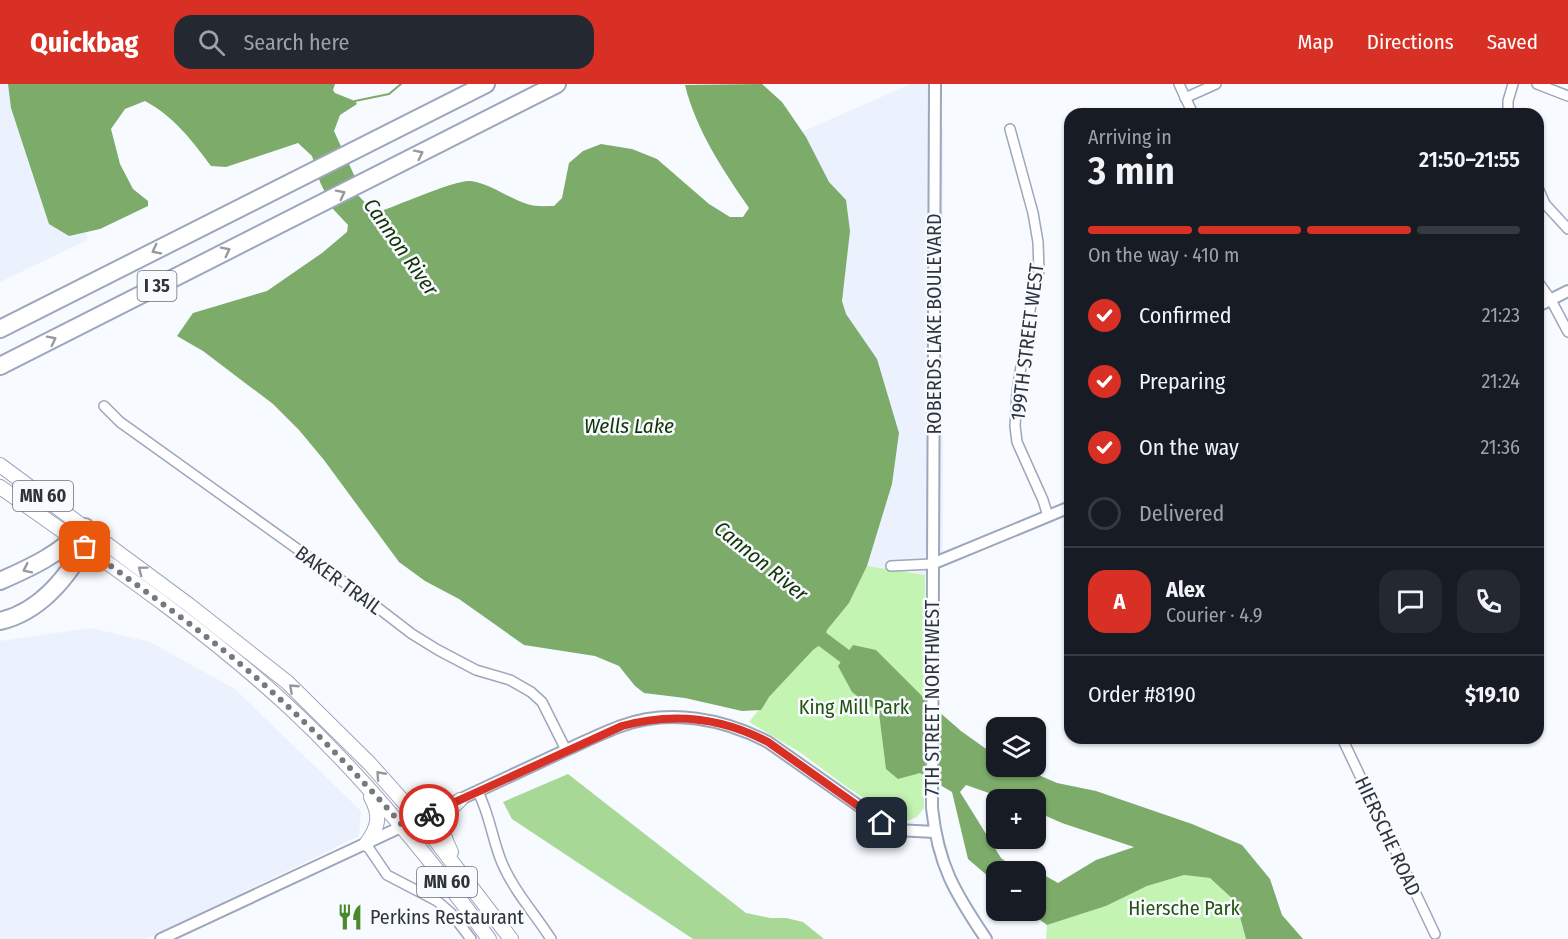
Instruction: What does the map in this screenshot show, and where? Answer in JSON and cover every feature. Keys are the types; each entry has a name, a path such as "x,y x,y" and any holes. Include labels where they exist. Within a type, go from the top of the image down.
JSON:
{"highway":[{"name":"I 35","path":"0,329 486,84"},
{"name":"I 35","path":"0,366 557,84"},
{"path":"0,581 84,537"},
{"path":"0,621 27,609 44,597 69,572 84,537"}],"main road":[{"name":"MN 60","path":"0,465 289,707 403,826 489,939"},
{"name":"MN 60","path":"0,487 84,537 270,667 336,728 419,819 511,939"},
{"path":"361,780 376,805 379,815 374,833 366,844"},
{"path":"460,800 445,815 442,826 448,845 465,878"}],"street":[{"name":"ROBERDS LAKE BOULEVARD","path":"932,564 935,84"},
{"path":"1179,84 1190,108"},
{"path":"1185,98 1216,84"},
{"path":"1508,108 1513,84"},
{"path":"1537,84 1568,96"},
{"name":"199TH STREET WEST","path":"1010,129 1033,213 1038,242 1039,271 1032,298 1017,392 1015,426 1017,442 1048,516"},
{"path":"1544,198 1553,214 1568,229"},
{"path":"1544,290 1558,311 1568,332"},
{"path":"1544,303 1568,291"},
{"name":"BAKER TRAIL","path":"104,406 120,422 356,591 412,634 476,670 510,680 531,692 542,702 566,750"},
{"path":"891,566 932,564 1064,509"},
{"name":"7TH STREET NORTHWEST","path":"932,564 935,832 948,877 957,896 986,939"},
{"path":"161,939 566,750 622,726 644,720 686,717 748,731 768,742 889,827 896,830 935,832"},
{"name":"HIERSCHE ROAD","path":"1345,744 1435,934"},
{"path":"478,792 487,810 497,849 507,873 550,939"},
{"path":"366,844 387,875 437,901 451,913 471,939"}],"shaded area":[{"path":"0,84 81,84 87,240 0,282"},
{"path":"911,84 929,84 929,128 943,129 943,553 925,575 867,566 790,137"},
{"path":"91,628 150,642 235,689 361,811 359,836 147,939 0,939 0,641"},
{"path":"568,774 746,913 803,922 824,939 693,939 512,819 503,802"}],"green space":[{"name":"King Mill Park","path":"867,566 925,575 924,808 917,817 904,822 844,785 801,753 749,722 813,650 824,642 827,630 849,603"},
{"name":"Hiersche Park","path":"1184,875 1210,878 1236,902 1246,939 1046,939 1047,925 1106,906 1147,886"}],"water":[{"name":"Wells Lake","path":"8,84 335,84 333,90 335,93 357,104 340,115 334,131 359,186 353,190 375,213 452,184 471,181 486,185 530,205 554,206 562,198 569,163 583,151 601,144 632,149 657,159 709,204 730,217 743,217 749,208 703,134 685,85 762,84 782,102 806,137 829,182 846,200 850,231 842,301 846,314 877,359 899,433 892,484 867,566 849,603 827,630 824,642 813,650 769,697 761,710 742,711 685,698 644,693 635,686 619,666 595,656 524,645 459,599 425,581 399,562 324,460 273,404 203,351 177,336 193,313 267,291 322,253 347,232 348,225 333,209 320,182 312,156 298,143 226,167 211,166 181,129 145,101 125,109 111,129 120,164 133,189 148,201 148,206 100,229 69,236 49,224 11,108"},
{"path":"853,645 876,650 930,704 986,749 986,777 1043,777 1057,783 1096,791 1192,824 1242,845 1270,879 1282,915 1303,939 1246,939 1236,902 1210,878 1184,875 1147,886 1106,906 1047,925 1042,921 1046,921 1046,876 1058,883 1096,860 1134,847 1046,816 1046,789 986,789 986,792 966,785 960,792 986,834 986,849 995,849 1005,861 986,861 986,874 968,859 952,792 920,773 898,779 886,769 879,713 852,692 838,666"}],"waterway":[{"path":"355,101 389,94 401,84"},
{"name":"Cannon River","path":"810,630 846,657 860,672"}],"way so far":[{"path":"85,547 205,636 289,707 403,826 429,814"}],"place":[{"name":"Perkins Restaurant","path":"350,917"}],"route":[{"path":"429,814 622,726 644,720 686,717 727,724 748,731 768,742 882,823"}]}
